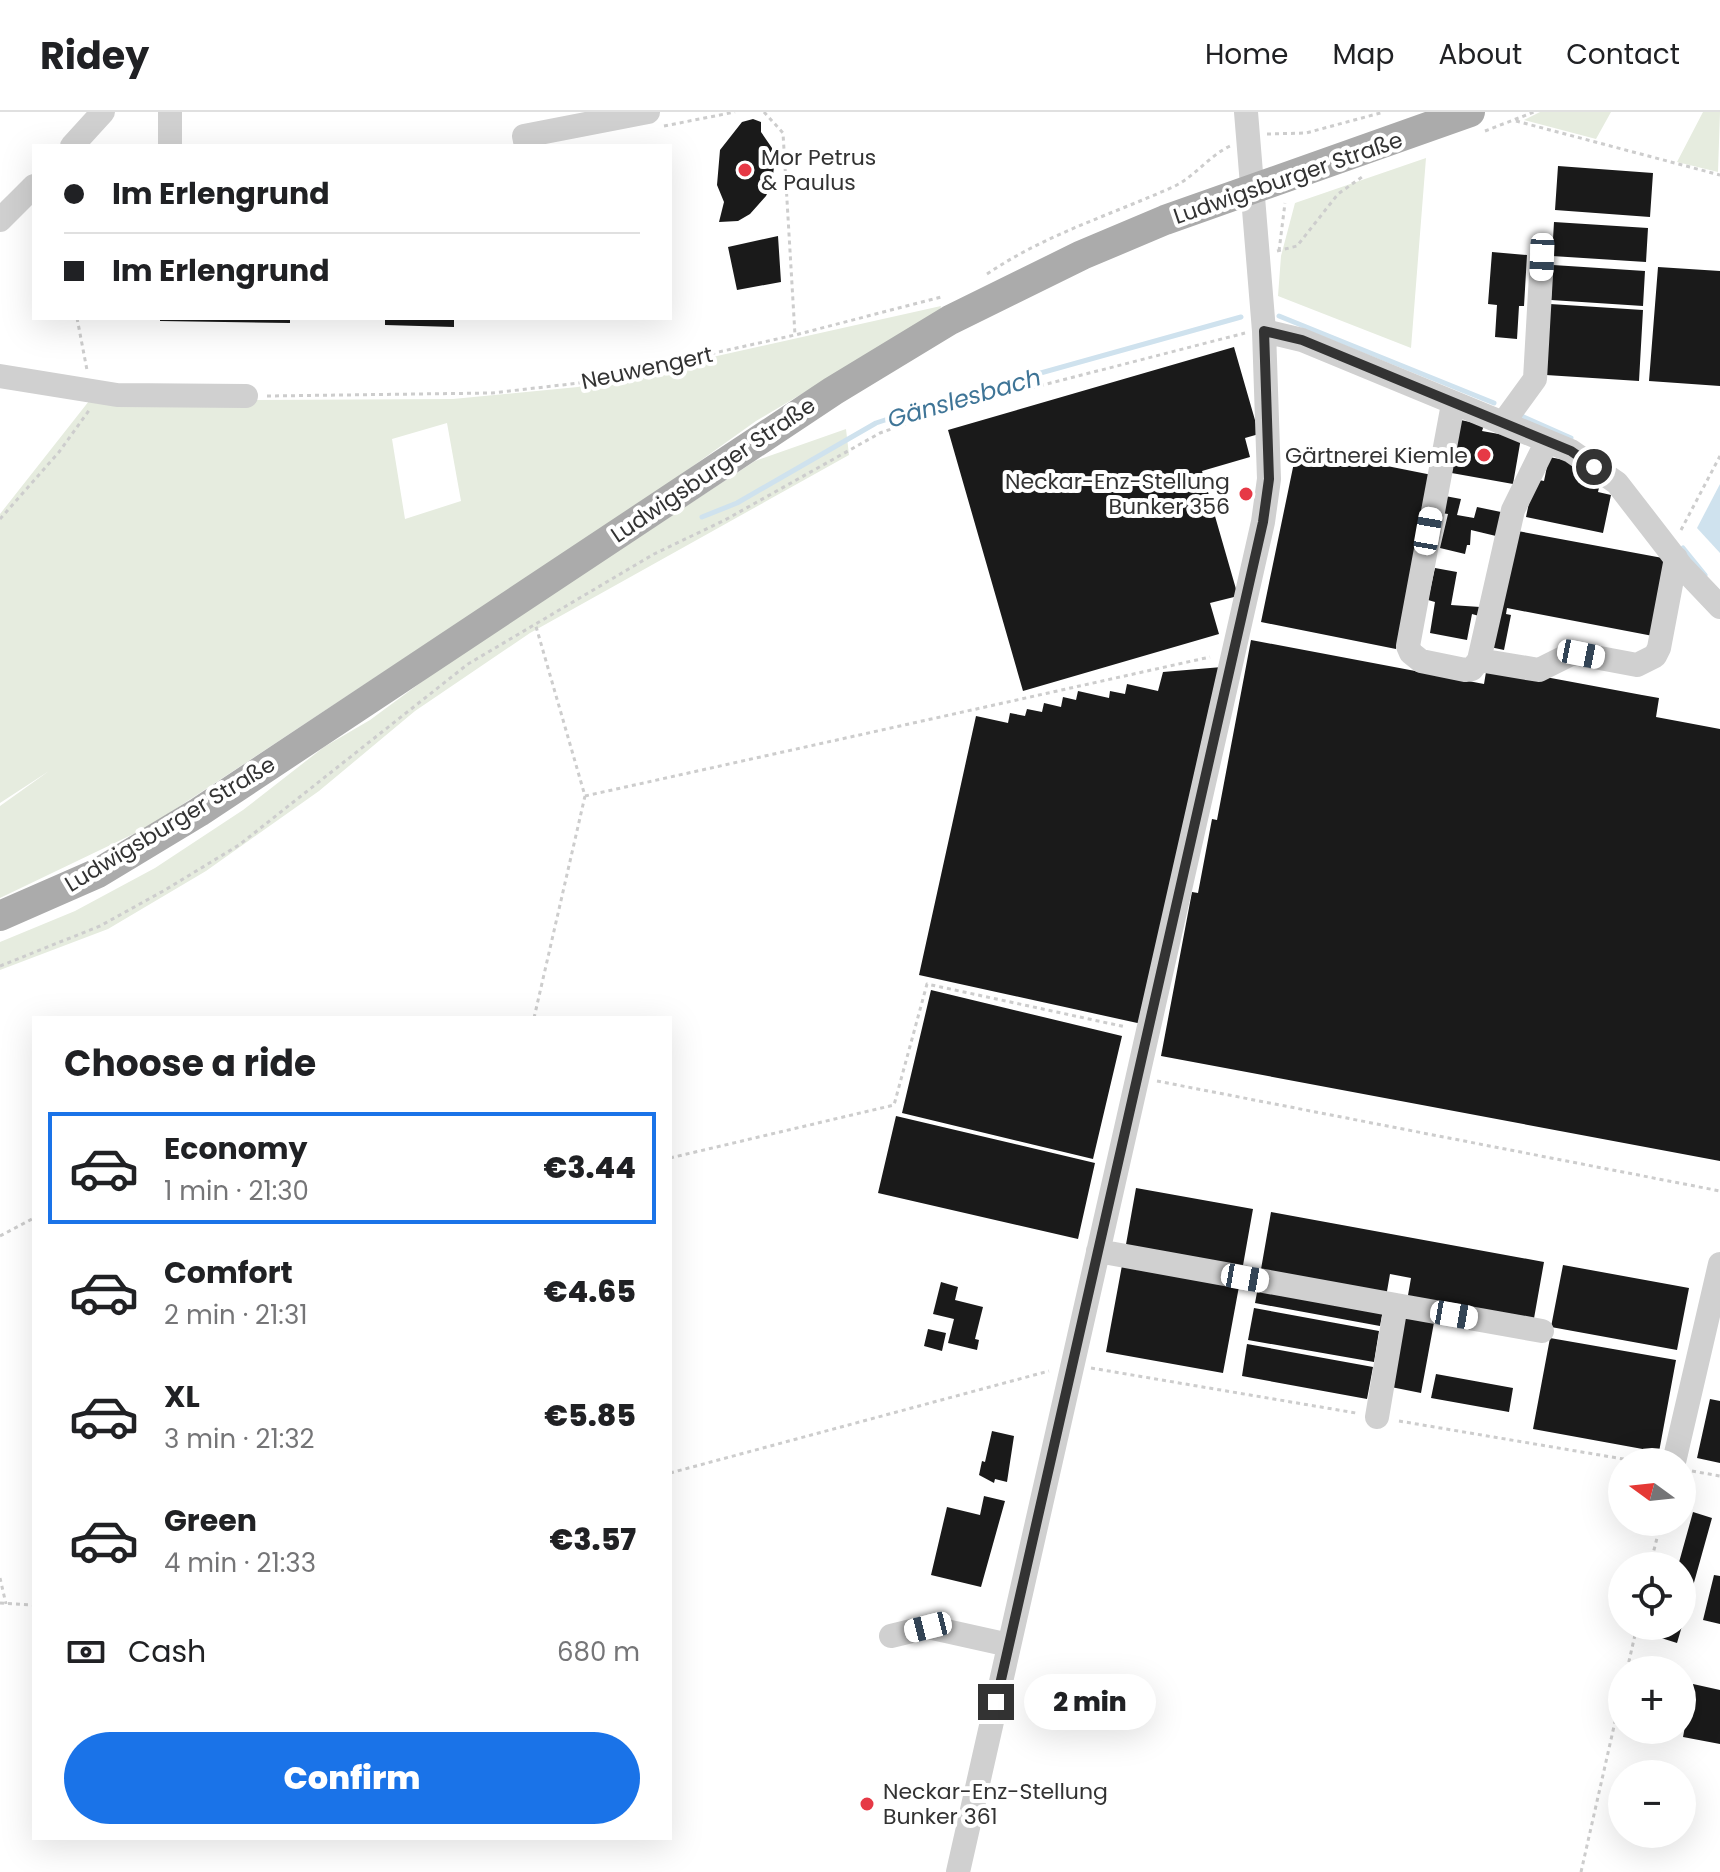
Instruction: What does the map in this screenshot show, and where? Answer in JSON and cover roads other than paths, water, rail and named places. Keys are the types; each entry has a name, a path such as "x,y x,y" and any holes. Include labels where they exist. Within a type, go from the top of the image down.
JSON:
{"main road":[{"name":"Ludwigsburger Straße","path":"0,916 98,873 199,812 833,391 950,320 1082,255 1165,220 1473,124"}],"street":[{"path":"74,144 103,112"},
{"path":"170,112 170,144"},
{"path":"526,144 524,136 648,112"},
{"path":"958,1872 1263,522 1269,479 1264,331 1252,191 1256,136 1246,112"},
{"path":"0,220 32,188"},
{"path":"1503,423 1535,379 1542,257"},
{"path":"1264,331 1302,340 1571,451 1617,483 1720,607"},
{"path":"0,376 117,395 246,396"},
{"path":"1453,404 1408,646 1421,661 1465,670 1472,669 1479,660 1513,510 1547,441"},
{"path":"1479,660 1539,670 1573,653 1637,665 1647,662 1659,648 1673,554"},
{"path":"1098,1251 1542,1331"},
{"path":"1677,1448 1720,1264"},
{"path":"1377,1417 1396,1305"},
{"path":"891,1636 928,1627 1009,1645"}],"water":[{"path":"1720,484 1720,553 1697,528"}],"waterway":[{"path":"1279,316 1494,403"},
{"name":"Gänslesbach","path":"702,517 737,503 876,423 948,399 1241,317"},
{"name":"Gänslesbach","path":"1519,415 1571,438"},
{"path":"1683,548 1705,575"}],"place":[{"name":"Mor Petrus & Paulus","path":"745,170"},
{"name":"Gärtnerei Kiemle","path":"1484,455"},
{"name":"Neckar-Enz-Stellung Bunker 356","path":"1246,494"},
{"name":"Neckar-Enz-Stellung Bunker 361","path":"867,1804"}]}
